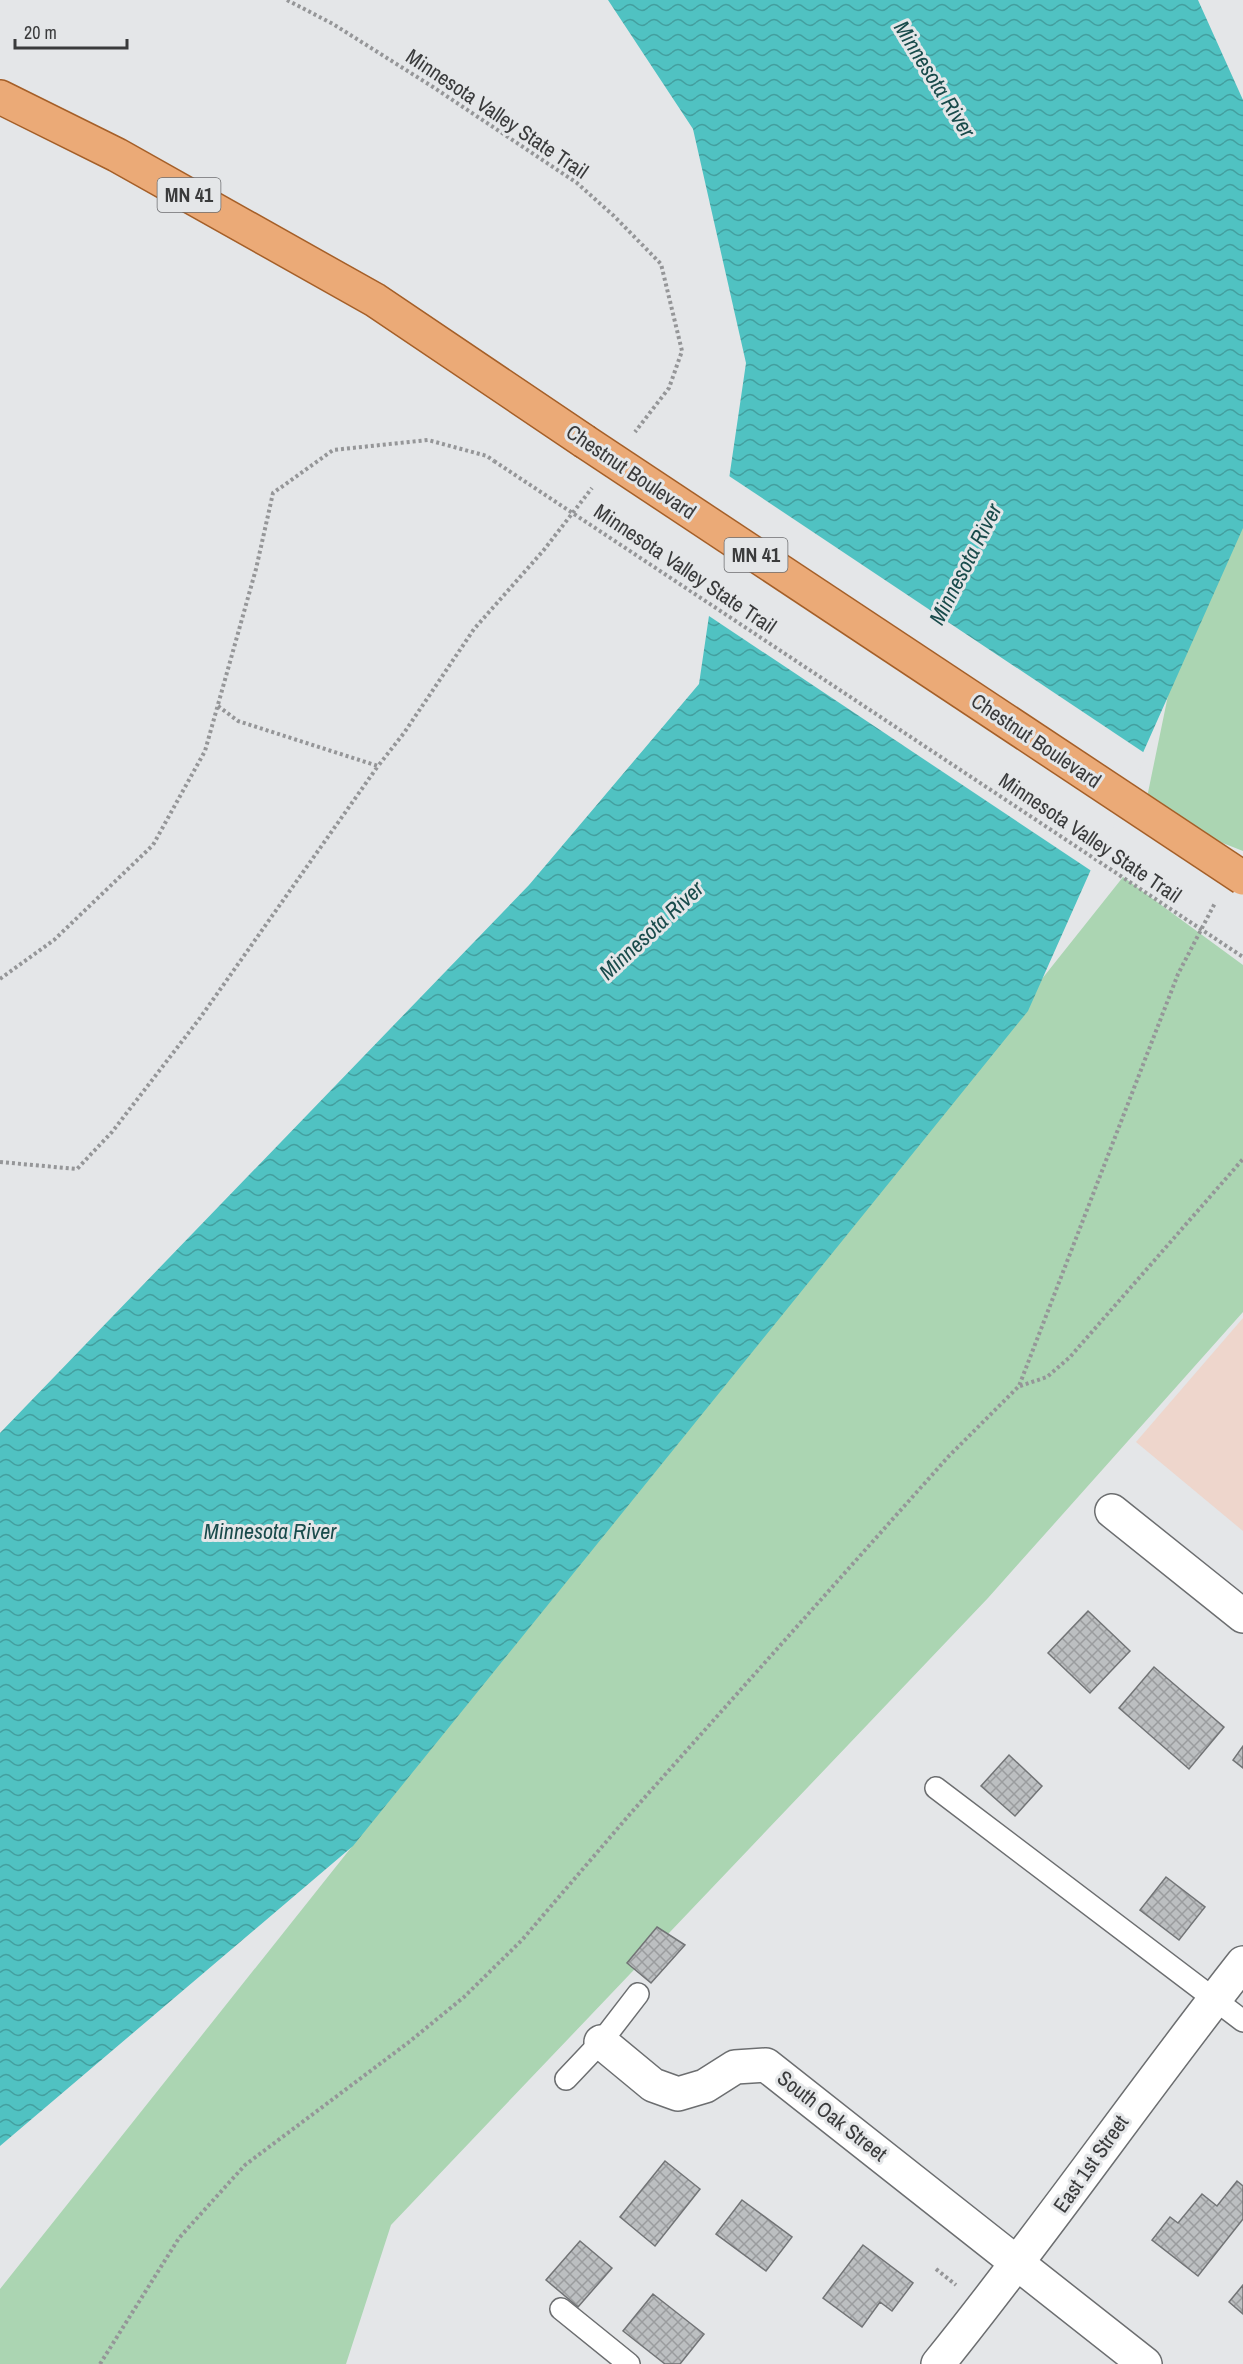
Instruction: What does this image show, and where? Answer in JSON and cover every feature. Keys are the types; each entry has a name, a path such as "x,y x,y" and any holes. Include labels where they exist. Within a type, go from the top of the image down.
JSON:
{"main road":[{"name":"Chestnut Boulevard","path":"0,97 117,154 375,300 1243,878"}],"street":[{"path":"1112,1511 1243,1616"},
{"name":"East 1st Street","path":"938,2364 1018,2264 1127,2114 1243,1963"},
{"name":"South Oak Street","path":"601,2042 653,2085 678,2094 705,2086 735,2067 766,2065 1145,2364"}],"lane":[{"path":"936,1788 1243,2020"},
{"path":"566,2079 601,2042 638,1994"},
{"path":"561,2309 629,2364"}],"path":[{"name":"Minnesota Valley State Trail","path":"287,0 333,24 489,122 577,183 614,216 661,264 682,351"},
{"name":"Minnesota Valley State Trail","path":"0,979 54,940 153,845 205,751 256,569 273,493 333,450 428,440 487,456 1243,957"},
{"path":"0,1162 77,1169 112,1132 200,1018 378,766 404,733 474,629 543,551"},
{"path":"218,706 238,721 378,766"},
{"path":"99,2364 179,2238 245,2165 409,2042 464,1997 522,1940 630,1814 948,1457 1019,1386 1188,953"},
{"path":"1019,1386 1047,1377 1070,1357 1243,1159"}],"shaded area":[{"path":"1243,1318 1243,1531 1136,1442"}],"green space":[{"path":"1243,331 1243,851 1144,812"},
{"path":"1123,877 1243,965 1243,1312 988,1598 391,2225 346,2364 0,2364 0,2289"}],"water":[{"name":"Minnesota River","path":"608,0 1198,0 1243,100 1243,528 1028,1011 353,1846 0,2146 0,1433 529,885 699,684 746,363 693,129"}],"pier":[{"path":"726,474 1146,754 1093,872 706,614"}],"building":[{"path":"1088,1611 1130,1651 1090,1693 1048,1653"},
{"path":"1154,1667 1224,1727 1189,1769 1119,1708"},
{"path":"1243,1746 1243,1768 1233,1760"},
{"path":"1009,1755 1042,1786 1015,1816 981,1786"},
{"path":"1166,1877 1205,1907 1179,1940 1140,1910"},
{"path":"657,1927 685,1945 651,1983 627,1963"},
{"path":"665,2161 700,2189 655,2246 620,2217"},
{"path":"1237,2181 1243,2186 1243,2219 1198,2276 1152,2240 1170,2217 1178,2223 1202,2194 1217,2206"},
{"path":"742,2200 792,2237 766,2271 716,2234"},
{"path":"580,2241 612,2268 578,2307 546,2280"},
{"path":"863,2245 913,2283 892,2311 880,2302 862,2327 823,2298"},
{"path":"1243,2285 1243,2314 1229,2302"},
{"path":"653,2294 704,2334 680,2364 665,2364 623,2331"}]}
